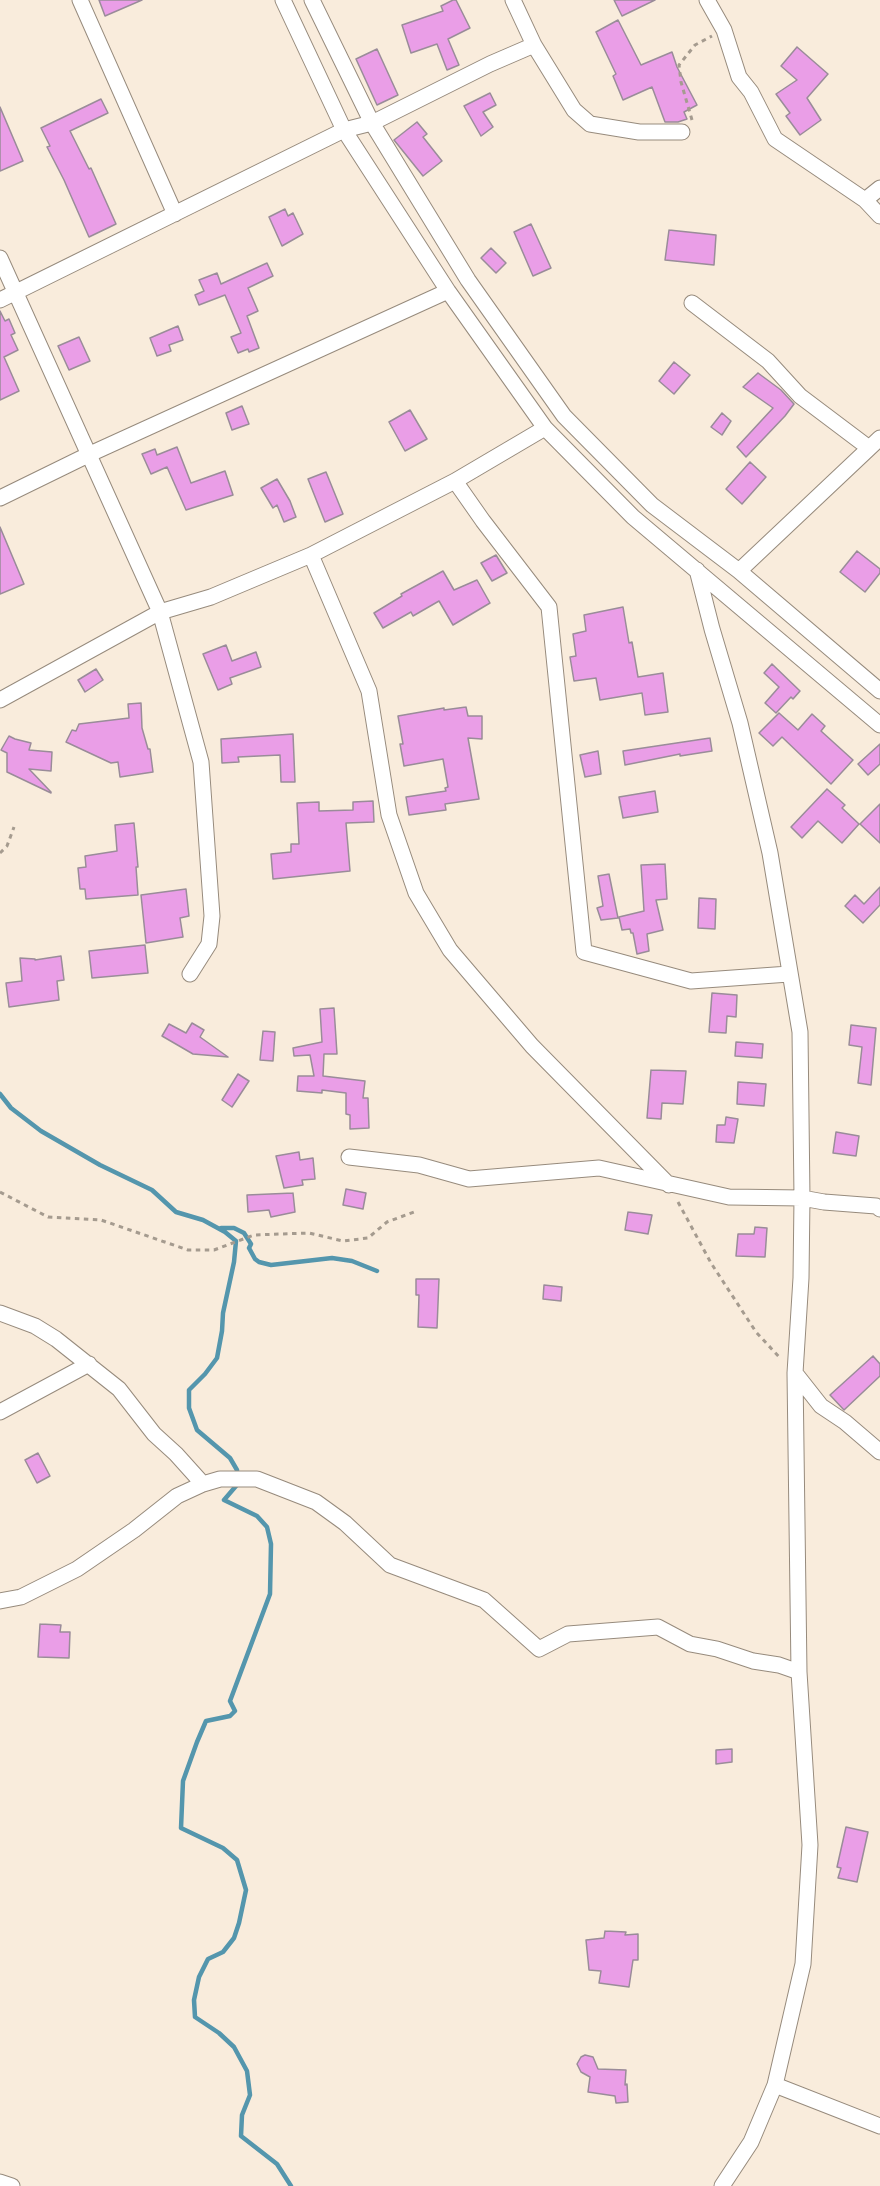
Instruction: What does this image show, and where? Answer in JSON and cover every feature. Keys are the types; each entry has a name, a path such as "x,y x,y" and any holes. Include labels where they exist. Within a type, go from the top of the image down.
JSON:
{"street":[{"path":"80,0 175,214"},
{"path":"283,0 344,130 448,291 545,428 633,517 880,725"},
{"path":"312,0 372,123 468,280 564,416 652,505 739,571 880,691"},
{"path":"513,0 534,45 574,110 590,124 639,132 682,132"},
{"path":"707,0 724,30 739,78 751,92 776,139 865,200 880,216"},
{"path":"0,300 344,130 372,123 490,64 534,45"},
{"path":"865,200 880,188"},
{"path":"0,258 160,612 201,762 212,916 209,944 190,974"},
{"path":"0,498 90,454 448,291"},
{"path":"692,303 768,361 800,396 875,443 739,571"},
{"path":"0,700 160,612 211,597 311,555 455,480 545,428"},
{"path":"455,480 483,521 549,607 584,952 692,981 789,974"},
{"path":"311,555 369,691 389,815 416,893 450,950 532,1046 669,1185"},
{"path":"697,570 740,723 770,853 800,1032 801,1278 795,1373 799,1672 810,1845 803,1964 775,2085 751,2142 722,2186"},
{"path":"349,1157 419,1165 469,1179 599,1168 729,1197 802,1198 876,1206 880,1209"},
{"path":"0,1313 35,1326 56,1339 119,1389 154,1434 203,1484"},
{"path":"0,1412 88,1364"},
{"path":"795,1373 821,1406 845,1422 880,1452"},
{"path":"0,1601 21,1597 77,1569 134,1530 177,1496 220,1479 257,1479 316,1502 345,1523 390,1565 484,1600 539,1649 568,1634 658,1627 690,1644 717,1649 753,1661 779,1665 799,1672"},
{"path":"775,2085 880,2126"},
{"path":"0,2182 12,2186"}],"path":[{"path":"682,132 693,127 679,65 695,45 724,30"},
{"path":"0,854 7,846 14,827"},
{"path":"669,1185 711,1263 756,1332 795,1373"},
{"path":"0,1192 48,1217 101,1220 188,1250 214,1250 254,1235 309,1233 342,1241 368,1239 387,1222 414,1212"}],"building":[{"path":"99,0 142,0 105,16"},
{"path":"456,0 470,28 448,39 459,65 447,70 437,44 411,53 402,25 443,11 441,6"},
{"path":"614,0 655,0 622,16"},
{"path":"618,20 641,65 672,52 677,67 697,105 684,112 687,119 665,122 652,87 623,100 613,76 616,74 596,32"},
{"path":"797,47 828,74 807,98 821,120 800,135 786,116 790,113 776,94 797,80 781,66"},
{"path":"377,49 398,95 377,105 356,59"},
{"path":"490,93 496,105 483,112 493,127 481,136 464,106"},
{"path":"101,99 108,113 70,131 89,169 91,168 116,224 89,237 47,147 50,146 41,128"},
{"path":"0,107 23,161 0,171"},
{"path":"417,122 427,134 423,137 442,161 423,176 394,140"},
{"path":"285,209 288,216 293,213 303,234 282,246 269,217"},
{"path":"531,224 551,268 533,276 514,232"},
{"path":"669,230 716,235 714,265 665,260"},
{"path":"491,248 506,263 496,273 481,258"},
{"path":"267,263 273,276 248,288 258,311 247,316 259,348 238,353 231,337 241,333 225,295 199,305 195,295 204,291 199,280 217,273 221,284"},
{"path":"0,311 5,321 9,319 15,333 11,335 18,350 4,357 19,391 0,400"},
{"path":"178,326 183,340 169,345 171,351 157,356 150,338"},
{"path":"79,337 90,361 69,370 58,346"},
{"path":"674,362 690,375 674,394 659,381"},
{"path":"758,373 781,390 794,404 746,457 737,447 773,408 743,387"},
{"path":"242,406 249,424 232,430 226,413"},
{"path":"410,410 427,439 405,451 389,422"},
{"path":"722,413 731,421 722,435 711,427"},
{"path":"177,447 191,483 225,471 233,495 186,510 167,467 151,474 142,454 155,449 157,455"},
{"path":"750,462 766,477 742,504 726,489"},
{"path":"326,472 343,514 325,522 308,479"},
{"path":"277,479 296,517 284,522 277,505 273,508 261,488"},
{"path":"0,527 24,584 0,594"},
{"path":"857,551 880,569 880,573 865,592 840,572"},
{"path":"496,555 507,573 492,581 481,563"},
{"path":"443,571 454,590 477,580 490,603 453,625 439,601 413,616 411,612 383,628 374,613 402,596 401,594"},
{"path":"623,607 638,677 663,673 668,712 645,715 642,693 600,700 596,678 574,681 570,657 576,656 573,634 586,631 584,615"},
{"path":"226,645 232,661 256,652 261,667 230,678 232,684 218,690 203,654"},
{"path":"772,664 800,691 776,713 765,703 779,687 764,673"},
{"path":"96,669 103,680 85,692 78,680"},
{"path":"141,703 142,728 148,749 150,749 153,772 120,777 118,762 111,763 66,742 72,730 76,731 79,724 129,718 128,704"},
{"path":"466,707 468,716 482,716 482,739 468,738 479,799 445,804 446,810 409,815 406,797 446,791 445,788 448,787 443,759 404,766 398,716 444,708 444,710"},
{"path":"779,713 798,730 812,714 825,726 821,731 853,760 831,784 782,737 773,746 759,733"},
{"path":"293,734 295,782 281,782 280,755 238,757 239,762 222,763 221,739"},
{"path":"9,736 31,743 29,750 52,752 51,771 29,769 51,793 7,772 7,753 1,750"},
{"path":"710,738 712,751 680,756 680,754 625,765 623,751"},
{"path":"880,744 880,764 868,775 858,764"},
{"path":"598,751 601,774 585,777 580,755"},
{"path":"827,789 845,805 842,808 859,824 842,843 818,821 802,838 791,827"},
{"path":"655,791 658,812 623,818 619,797"},
{"path":"373,801 374,822 346,823 350,871 273,879 271,854 291,852 291,844 299,844 297,803 319,802 319,811 353,810 353,802"},
{"path":"880,804 880,843 860,824"},
{"path":"134,823 138,895 86,899 85,889 80,889 78,868 86,867 85,856 117,851 115,825"},
{"path":"665,864 667,899 656,900 663,930 647,934 649,951 637,954 633,933 630,929 622,930 619,917 644,911 641,865"},
{"path":"609,874 618,918 601,920 597,908 603,906 598,876"},
{"path":"880,887 880,905 863,923 845,906 855,895 864,904"},
{"path":"186,889 189,916 180,918 183,937 146,943 141,895"},
{"path":"699,898 716,899 715,929 698,928"},
{"path":"145,945 148,973 92,978 89,951"},
{"path":"61,956 64,980 57,981 59,1000 9,1007 6,983 22,981 20,958 35,960"},
{"path":"712,993 737,995 736,1017 727,1016 726,1033 709,1032"},
{"path":"334,1008 337,1054 324,1054 323,1076 365,1081 363,1098 368,1098 369,1128 350,1129 350,1115 346,1114 346,1093 322,1090 322,1093 297,1091 298,1076 314,1076 310,1055 294,1056 293,1048 322,1042 320,1009"},
{"path":"192,1023 204,1030 200,1037 228,1057 193,1054 162,1036 169,1024 186,1033"},
{"path":"851,1025 876,1028 871,1085 858,1083 862,1047 849,1045"},
{"path":"263,1031 275,1032 273,1061 260,1060"},
{"path":"736,1042 763,1044 762,1058 735,1056"},
{"path":"651,1070 686,1071 683,1104 662,1103 661,1119 647,1118"},
{"path":"238,1074 249,1081 232,1107 222,1100"},
{"path":"738,1082 766,1084 764,1106 737,1104"},
{"path":"726,1117 738,1119 734,1143 716,1142 717,1125 725,1125"},
{"path":"836,1132 859,1136 856,1156 833,1153"},
{"path":"299,1152 300,1160 313,1158 315,1179 302,1180 303,1185 284,1188 276,1156"},
{"path":"346,1189 366,1193 363,1209 343,1205"},
{"path":"293,1193 295,1212 271,1217 269,1210 248,1212 247,1195"},
{"path":"628,1212 652,1215 648,1234 625,1230"},
{"path":"755,1227 767,1228 765,1257 736,1256 738,1234 754,1234"},
{"path":"416,1279 439,1279 437,1328 418,1327 419,1295 416,1295"},
{"path":"544,1285 562,1287 561,1301 543,1299"},
{"path":"873,1356 880,1364 880,1376 844,1410 830,1395"},
{"path":"38,1453 50,1476 37,1483 25,1460"},
{"path":"40,1624 61,1625 60,1632 70,1632 69,1658 38,1657"},
{"path":"732,1749 732,1762 716,1764 716,1750"},
{"path":"846,1827 868,1832 857,1882 838,1878 841,1868 837,1867"},
{"path":"605,1931 626,1932 625,1935 638,1934 638,1960 633,1960 629,1987 599,1983 601,1971 589,1970 586,1940 604,1938"},
{"path":"585,2055 593,2057 598,2069 626,2070 625,2085 627,2084 628,2102 616,2103 615,2096 588,2092 590,2077 581,2072 577,2064"}],"waterway":[{"path":"0,1094 11,1108 41,1131 100,1165 152,1190 176,1212 203,1220 236,1241 217,1358 189,1390 189,1408 197,1430 230,1458 237,1470 236,1486 224,1500 257,1516 267,1527 271,1544 270,1594 230,1701 235,1711 230,1716 206,1721 197,1742 183,1781 181,1828 223,1848 237,1860 246,1890 239,1923 234,1938 223,1952 208,1959 199,1977 194,2000 195,2017 219,2033 234,2047 247,2071 250,2095 242,2115 241,2136 277,2164 291,2186"},
{"path":"221,1228 234,1228 244,1233 251,1244 249,1248 259,1262 271,1265 332,1258 352,1261 377,1271"}]}
